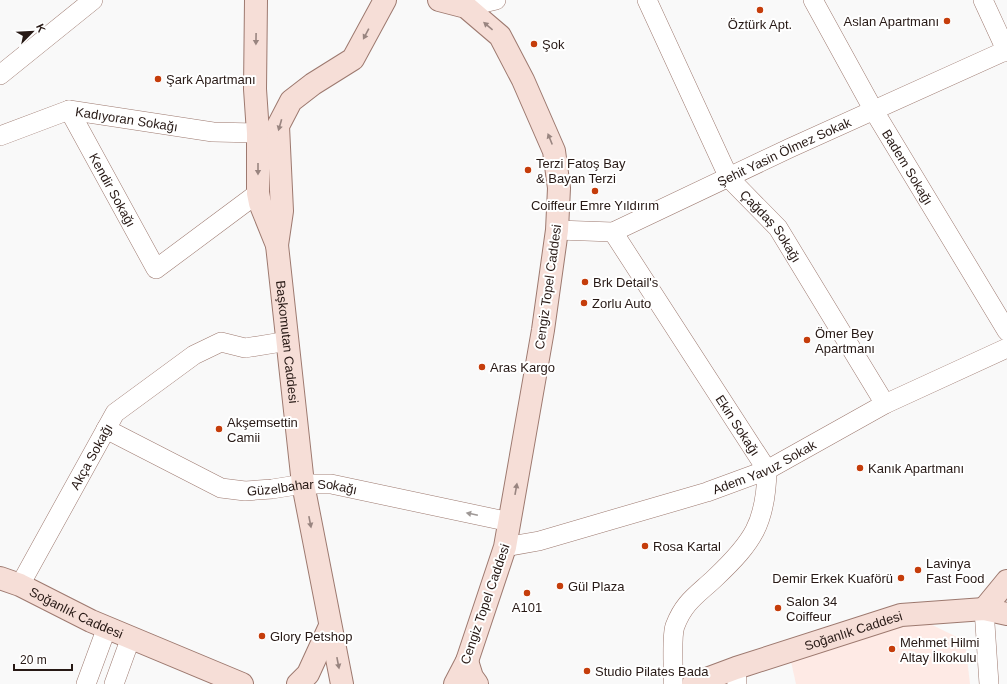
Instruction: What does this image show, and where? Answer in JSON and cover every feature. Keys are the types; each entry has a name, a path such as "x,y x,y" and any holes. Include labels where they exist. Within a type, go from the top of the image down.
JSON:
{"street":[{"path":"0,75 94,0"},
{"name":"Başkomutan Caddesi","path":"256,0 255,89 258,133 258,193 260,203 277,245 303,484 342,684"},
{"path":"277,245 282,211 278,126 291,101 353,59 385,0"},
{"name":"Cengiz Topel Caddesi","path":"439,0 466,7 500,36 523,80 554,151 558,181 557,230 543,330 505,547 468,661 455,684"},
{"path":"466,7 496,0"},
{"name":"Çağdaş Sokağı","path":"647,0 730,178 778,228 885,404"},
{"name":"Badem Sokağı","path":"813,0 874,111 1007,331"},
{"path":"983,0 1007,51"},
{"name":"Şehit Yasin Ölmez Sokak","path":"557,230 614,232 730,178 790,148 1007,51"},
{"name":"Kadıyoran Sokağı","path":"0,136 69,110 213,132 258,133"},
{"name":"Kendir Sokağı","path":"69,110 156,269 258,193"},
{"name":"Ekin Sokağı","path":"614,232 767,470 767,495 759,524 742,550 688,601 674,628 674,684"},
{"name":"Akça Sokağı","path":"10,581 115,413 194,355 221,342 245,348 288,341"},
{"name":"Adem Yavuz Sokak","path":"505,547 554,537 707,492 767,470 885,404 1007,348"},
{"name":"Güzelbahar Sokağı","path":"106,428 221,488 245,491 272,489 303,484 331,484 510,522"},
{"name":"Soğanlık Caddesi","path":"10,581 107,627 242,684"},
{"path":"989,684 984,609 1007,581"},
{"name":"Soğanlık Caddesi","path":"693,684 736,676 901,614 984,609 1007,614"},
{"path":"298,684 308,674 330,626"},
{"path":"86,684 107,627"},
{"path":"114,684 132,637"},
{"path":"468,661 472,677 478,684"}],"shaded area":[{"name":"Mehmet Hilmi Altay İlkokulu","path":"922,620 965,641 970,684 796,684 790,657"}],"place":[{"name":"Öztürk Apt.","path":"760,10"},
{"name":"Aslan Apartmanı","path":"947,21"},
{"name":"Şok","path":"534,44"},
{"name":"Şark Apartmanı","path":"158,79"},
{"name":"Terzi Fatoş Bay & Bayan Terzi","path":"528,170"},
{"name":"Coiffeur Emre Yıldırım","path":"595,191"},
{"name":"Brk Detail's","path":"585,282"},
{"name":"Zorlu Auto","path":"584,303"},
{"name":"Ömer Bey Apartmanı","path":"807,340"},
{"name":"Aras Kargo","path":"482,367"},
{"name":"Akşemsettin Camii","path":"219,429"},
{"name":"Kanık Apartmanı","path":"860,468"},
{"name":"Rosa Kartal","path":"645,546"},
{"name":"Lavinya Fast Food","path":"918,570"},
{"name":"Demir Erkek Kuaförü","path":"901,578"},
{"name":"Gül Plaza","path":"560,586"},
{"name":"A101","path":"527,593"},
{"name":"Salon 34 Coiffeur","path":"778,608"},
{"name":"Glory Petshop","path":"262,636"},
{"name":"Mehmet Hilmi Altay İlkokulu","path":"892,649"},
{"name":"Studio Pilates Bada","path":"587,671"}]}
